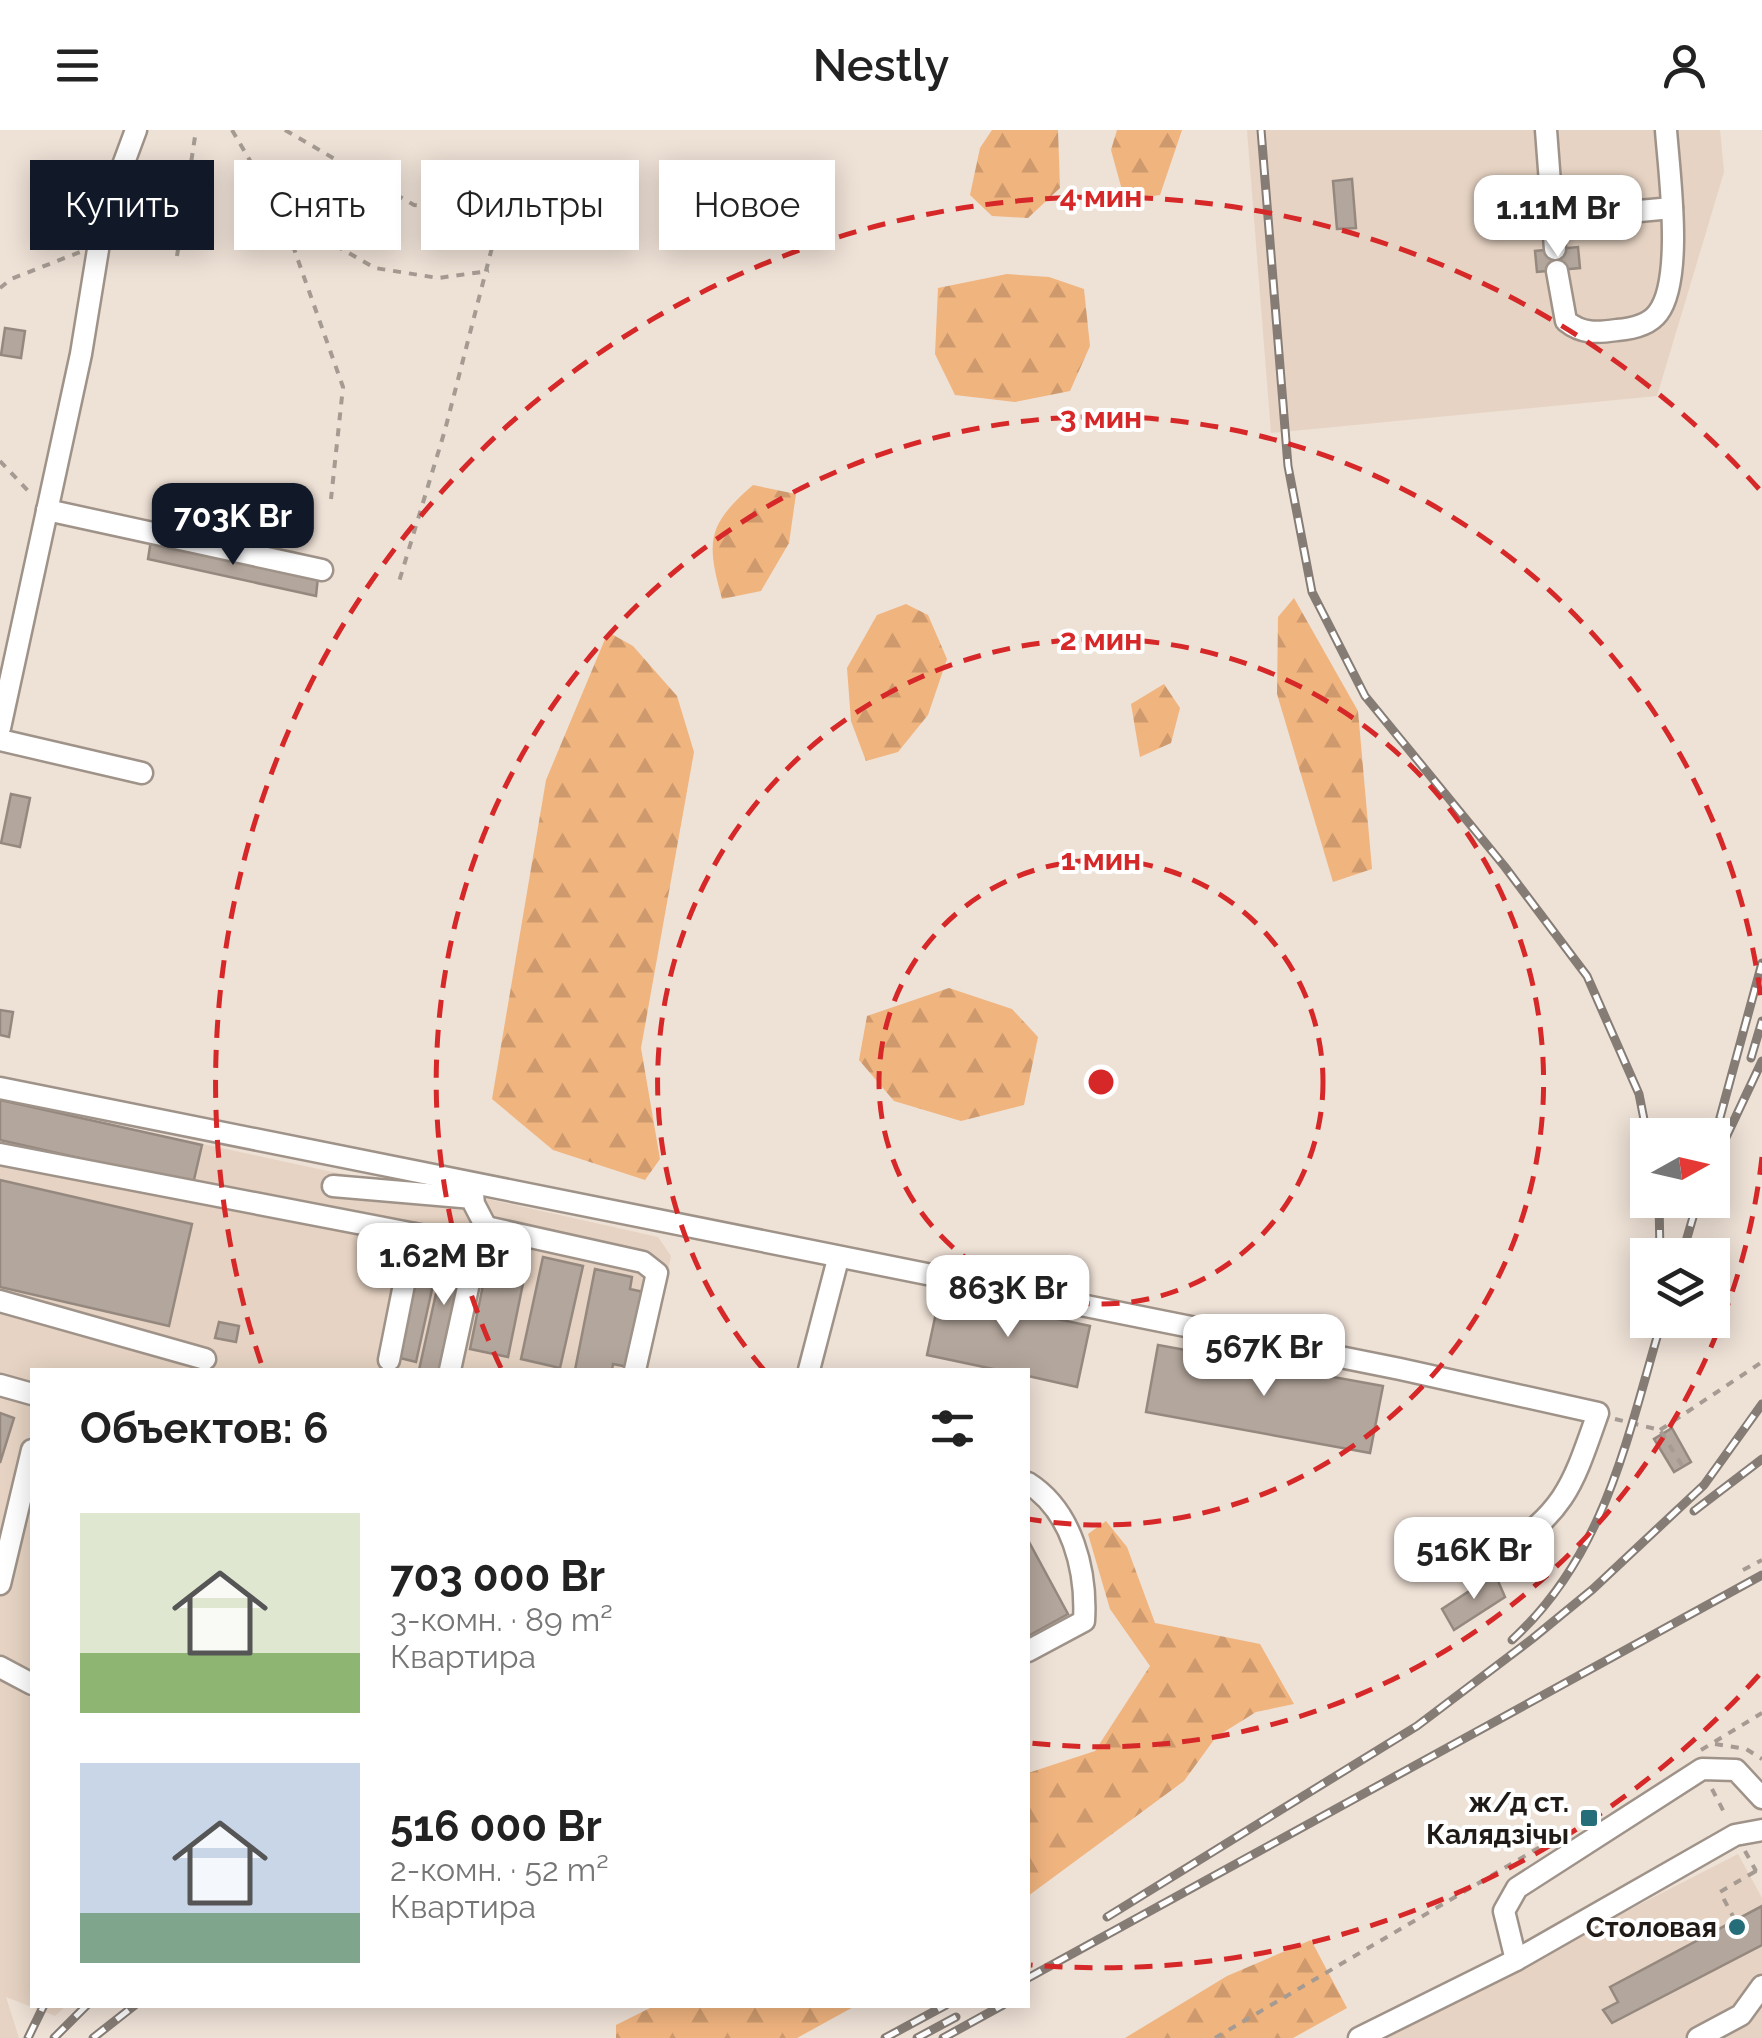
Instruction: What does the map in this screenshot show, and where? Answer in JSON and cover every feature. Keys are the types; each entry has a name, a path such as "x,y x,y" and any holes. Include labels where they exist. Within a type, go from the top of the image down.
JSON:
{"street":[{"path":"125,160 136,130"},
{"path":"1546,130 1556,260 1566,322 1578,330 1600,332 1644,324 1658,313 1667,292 1674,235 1666,130"},
{"path":"1552,219 1672,208"},
{"path":"0,728 98,250"},
{"path":"47,510 322,570"},
{"path":"0,740 142,773"},
{"path":"0,1088 473,1191 1400,1368 1598,1413 1572,1488 1538,1528 1496,1557"},
{"path":"0,1154 414,1234 482,1237 643,1262 657,1273 635,1368"},
{"path":"333,1186 473,1191"},
{"path":"450,1368 482,1237 473,1191"},
{"path":"388,1360 414,1234"},
{"path":"811,1368 838,1259"},
{"path":"0,1302 206,1358"},
{"path":"0,1385 30,1393"},
{"path":"0,1584 30,1458"},
{"path":"1030,1484 1050,1497 1063,1519 1085,1580 1084,1621 1030,1650"},
{"path":"0,1667 30,1683"},
{"path":"1516,1960 1504,1911 1518,1888 1702,1769 1736,1770 1762,1798"},
{"path":"1360,2038 1516,1960 1736,1835 1762,1830"},
{"path":"1698,2038 1741,2014 1760,1992"}],"path":[{"path":"176,256 196,130"},
{"path":"232,130 250,160"},
{"path":"285,130 414,205 471,211 496,232 490,271 398,584"},
{"path":"0,288 11,279 86,250"},
{"path":"294,250 343,387 331,499"},
{"path":"343,250 375,268 438,278 490,271"},
{"path":"0,461 47,510"},
{"path":"1660,1430 1762,1362"},
{"path":"1598,1413 1660,1430 1683,1467"},
{"path":"1743,1570 1762,1560"},
{"path":"1735,1920 1720,1892 1759,1872 1693,1755 1762,1713"},
{"path":"1710,1744 1746,1749 1762,1760"},
{"path":"1215,2038 1572,1828"}],"shaded area":[{"path":"1247,130 1720,130 1724,172 1657,396 1271,433"},
{"path":"0,1100 332,1172 450,1191 474,1204 488,1199 658,1237 671,1256 648,1368 30,1368 30,2006 6,1997 19,2038 0,2038"},
{"path":"1738,1854 1762,1898 1762,2038 1379,2038"},
{"path":"34,2008 64,2008 55,2016"}],"green space":[{"path":"992,130 1058,130 1060,188 1028,218 992,216 970,195 980,148"},
{"path":"1117,130 1182,130 1160,195 1139,198 1122,190 1111,150"},
{"path":"1007,274 1049,277 1084,289 1090,346 1070,391 1015,402 955,395 935,354 938,288"},
{"path":"753,485 796,494 789,543 761,591 722,599 714,562 714,535 726,512"},
{"path":"1294,598 1358,711 1372,869 1333,882 1277,694 1278,617"},
{"path":"906,604 928,615 947,659 928,715 898,752 866,761 851,721 847,668 877,615"},
{"path":"608,632 633,646 677,696 694,752 641,1048 660,1159 645,1180 553,1150 492,1099 546,780"},
{"path":"1164,684 1180,708 1171,743 1140,757 1131,704"},
{"path":"949,988 1012,1009 1038,1037 1024,1105 961,1121 894,1101 859,1060 867,1016"},
{"path":"1106,1521 1127,1547 1155,1623 1260,1644 1294,1704 1256,1712 1216,1737 1184,1781 1030,1895 1030,1772 1095,1751 1150,1666 1110,1609 1088,1534"},
{"path":"1311,1940 1347,2008 1293,2038 1125,2038 1227,1976"},
{"path":"650,2008 852,2008 797,2038 616,2038 616,2025"}],"building":[{"path":"1352,179 1356,228 1337,229 1333,181"},
{"path":"1578,247 1580,268 1537,272 1535,251"},
{"path":"5,328 25,331 21,358 1,355"},
{"path":"151,540 318,577 316,596 148,559"},
{"path":"11,794 30,798 20,847 1,843"},
{"path":"0,1010 13,1012 9,1037 0,1035"},
{"path":"0,1100 202,1145 193,1184 0,1140"},
{"path":"0,1180 192,1224 169,1326 0,1287"},
{"path":"421,1240 442,1244 416,1362 396,1357"},
{"path":"447,1244 468,1249 441,1368 419,1368"},
{"path":"491,1246 529,1254 508,1357 470,1349"},
{"path":"543,1257 583,1266 560,1368 521,1359"},
{"path":"595,1269 632,1277 630,1289 648,1293 633,1368 613,1364 612,1368 575,1368"},
{"path":"940,1294 1090,1326 1077,1387 1030,1376 1030,1368 989,1368 927,1355"},
{"path":"219,1322 239,1326 236,1342 215,1338"},
{"path":"1158,1345 1383,1386 1370,1453 1146,1412"},
{"path":"0,1413 14,1418 0,1463"},
{"path":"1672,1428 1691,1462 1674,1472 1654,1439"},
{"path":"1030,1544 1068,1614 1030,1635"},
{"path":"1495,1574 1505,1597 1454,1630 1442,1609"},
{"path":"1762,1906 1762,1945 1612,2023 1603,2010 1618,2002 1610,1987"}],"railway":[{"path":"1261,130 1288,466 1312,592 1365,696 1505,867 1587,976 1639,1094 1644,1118"},
{"path":"1720,1118 1762,963"},
{"path":"1751,1058 1762,1021"},
{"path":"1730,1129 1762,1061"},
{"path":"1659,1218 1660,1238"},
{"path":"1687,1238 1693,1218"},
{"path":"1512,1640 1544,1606 1592,1532 1624,1450 1657,1338"},
{"path":"1107,1917 1417,1726 1532,1639 1593,1589 1704,1485 1762,1404"},
{"path":"1694,1511 1762,1459"},
{"path":"1030,1977 1762,1575"},
{"path":"28,2038 43,2008"},
{"path":"54,2038 84,2008"},
{"path":"93,2038 131,2008"},
{"path":"885,2038 940,2008"},
{"path":"943,2038 998,2008"},
{"path":"917,2038 956,2017"}],"place":[{"name":"ж/д ст. Калядзічы","path":"1589,1818"},
{"name":"Столовая","path":"1737,1927"}]}
